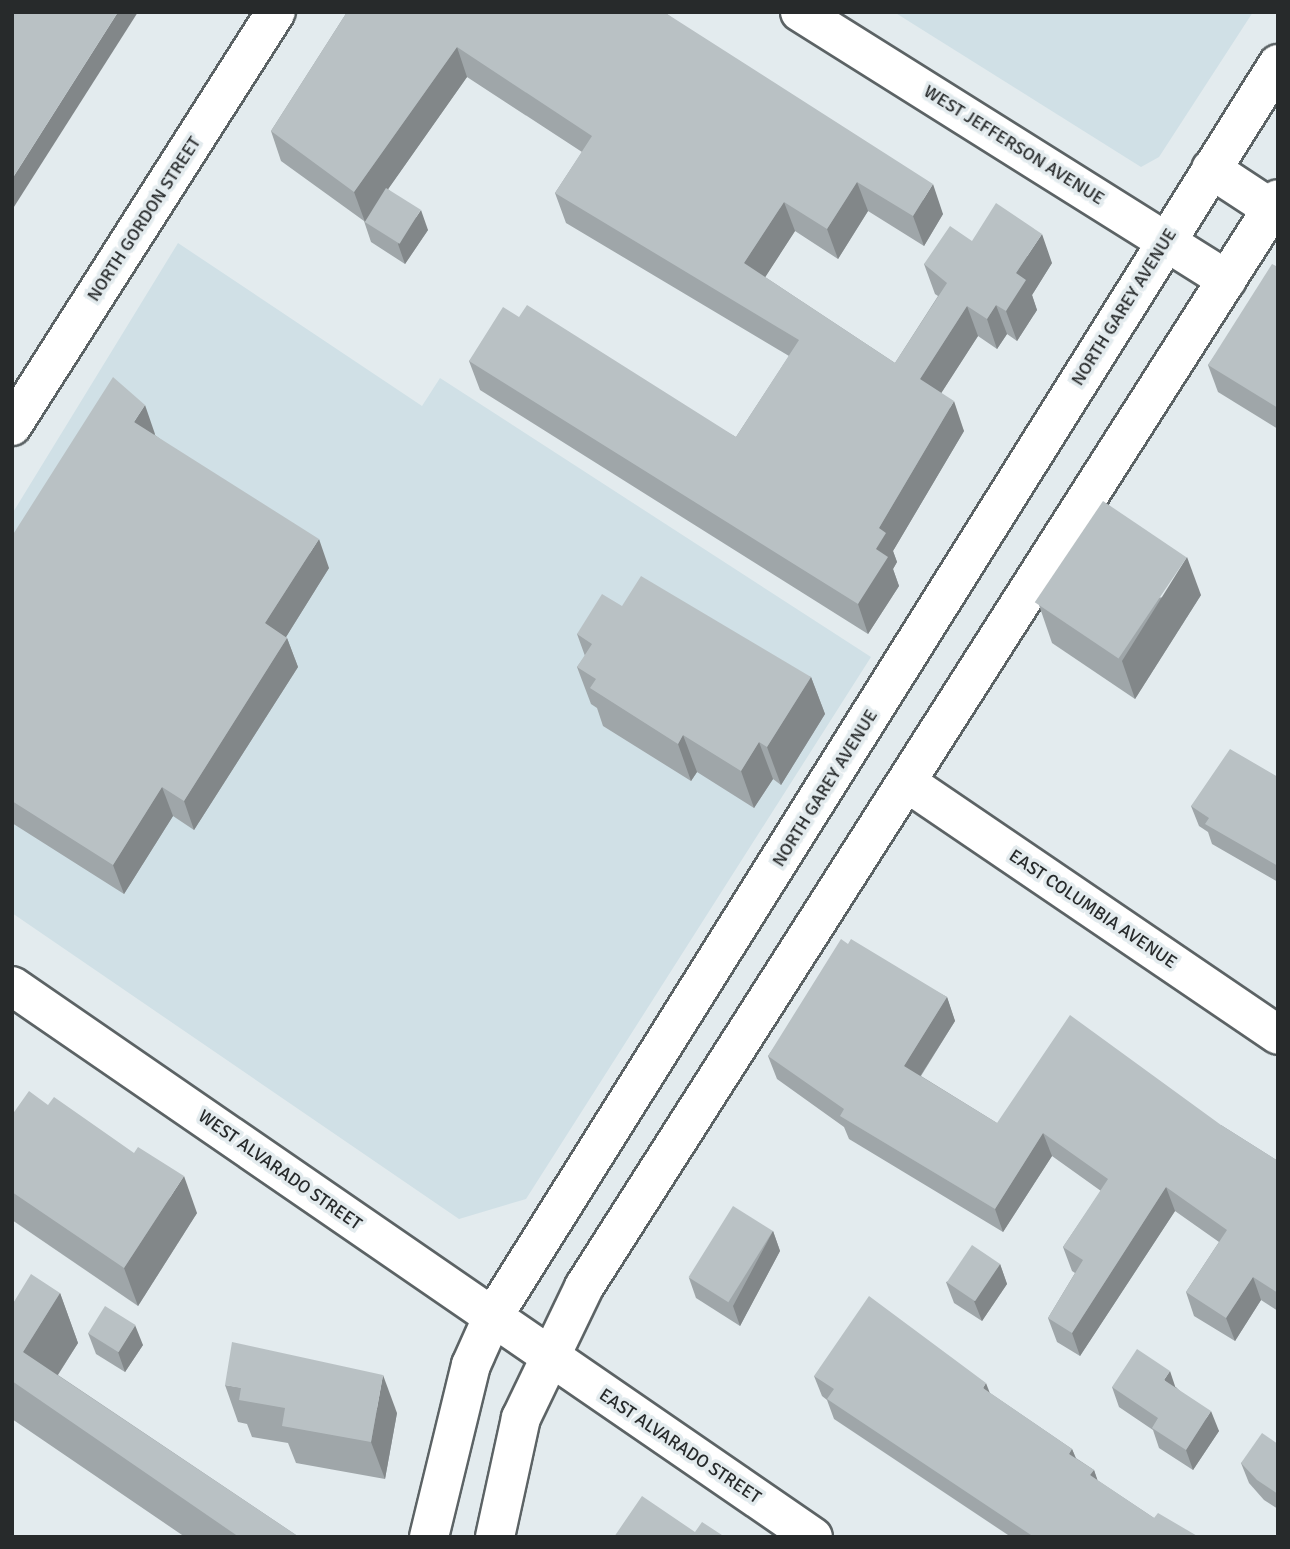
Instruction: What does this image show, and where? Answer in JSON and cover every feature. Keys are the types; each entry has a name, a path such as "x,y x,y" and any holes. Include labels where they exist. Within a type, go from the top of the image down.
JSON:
{"main road":[{"name":"NORTH GORDON STREET","path":"12,426 276,12"},
{"name":"WEST JEFFERSON AVENUE","path":"800,12 1227,279"},
{"name":"NORTH GAREY AVENUE","path":"429,1537 467,1378 492,1318 1278,64"},
{"path":"495,1537 521,1418 546,1356 590,1277 909,784 1227,279 1276,207 1211,169"},
{"name":"EAST COLUMBIA AVENUE","path":"909,784 1278,1035"},
{"name":"WEST ALVARADO STREET","path":"12,986 546,1356"},
{"name":"EAST ALVARADO STREET","path":"546,1356 813,1537"}],"shaded area":[{"path":"894,12 1253,12 1159,157 1141,167"},
{"path":"178,243 422,406 440,378 871,657 526,1199 459,1219 12,913 12,514"}],"building":[{"path":"12,12 118,12 12,179"},
{"path":"347,12 664,12 933,184 913,216 857,182 827,229 784,202 744,263 895,363 947,283 924,264 950,226 972,241 996,203 1042,234 1016,273 1026,280 1006,311 996,305 987,319 967,306 920,379 954,401 879,528 886,533 876,549 888,557 858,604 469,361 503,307 519,317 527,305 736,437 799,340 555,193 592,136 457,47 354,192 271,131"},
{"path":"386,188 421,210 400,244 365,222"},
{"path":"1272,264 1278,267 1278,408 1208,365"},
{"path":"113,377 145,405 134,422 319,539 265,623 287,638 184,801 162,787 113,865 12,801 12,536"},
{"path":"1103,501 1187,557 1119,659 1035,602"},
{"path":"641,576 811,677 767,747 759,742 741,771 683,735 678,744 590,688 596,679 577,667 592,644 577,634 602,594 622,606"},
{"path":"1230,749 1278,777 1278,866 1205,824 1209,818 1191,806"},
{"path":"841,939 848,944 851,939 947,997 904,1066 997,1123 1070,1015 1221,1125 1278,1161 1278,1293 1253,1277 1226,1318 1186,1292 1227,1230 1166,1187 1072,1333 1048,1318 1083,1260 1063,1247 1108,1179 1043,1133 995,1209 840,1116 844,1109 768,1056"},
{"path":"29,1091 48,1105 54,1097 134,1153 138,1147 184,1176 124,1268 12,1192 12,1115"},
{"path":"733,1206 773,1231 728,1302 688,1277"},
{"path":"972,1245 1000,1264 975,1301 947,1282"},
{"path":"31,1274 60,1293 23,1352 299,1537 239,1537 12,1381 12,1305"},
{"path":"869,1296 986,1383 983,1388 1072,1449 1069,1454 1094,1470 1090,1475 1154,1518 1158,1513 1199,1537 1034,1537 827,1399 834,1389 814,1376"},
{"path":"105,1306 136,1325 119,1352 88,1333"},
{"path":"232,1342 383,1375 371,1442 282,1426 285,1408 239,1400 241,1388 225,1385"},
{"path":"1137,1349 1170,1371 1164,1380 1211,1411 1186,1450 1152,1428 1158,1418 1112,1387"},
{"path":"1262,1433 1278,1444 1278,1494 1257,1480 1241,1463"},
{"path":"642,1496 695,1532 702,1522 725,1537 614,1537"}]}
